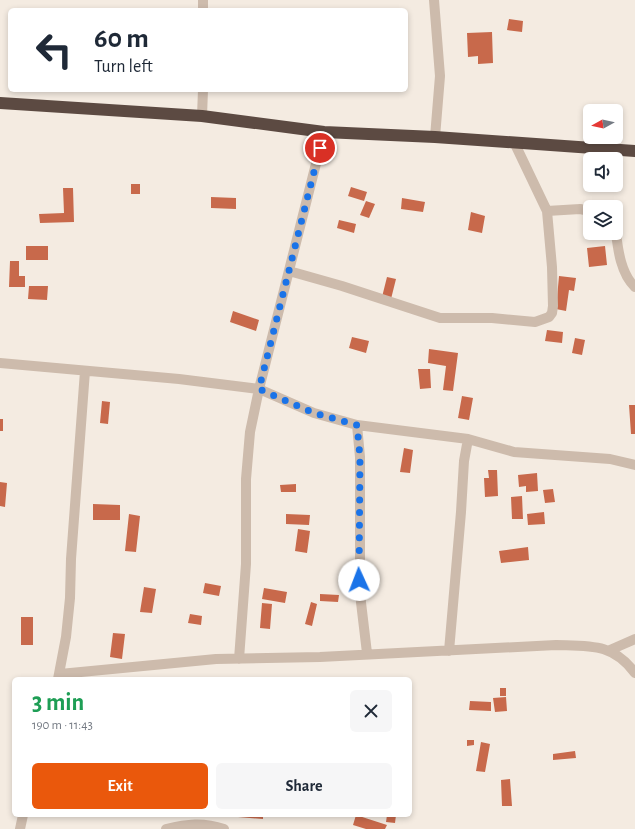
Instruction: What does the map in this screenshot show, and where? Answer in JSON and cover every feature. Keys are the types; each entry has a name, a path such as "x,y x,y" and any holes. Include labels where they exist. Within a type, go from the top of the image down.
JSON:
{"highway":[{"path":"0,103 202,116 324,132 435,137 635,151"}],"street":[{"path":"434,0 440,76 435,137"},
{"path":"202,116 203,92"},
{"path":"239,659 246,564 246,479 250,432 259,389 324,132"},
{"path":"289,271 342,286 440,318 540,320 549,317 552,313 553,306 552,267 547,211 514,142"},
{"path":"547,211 583,210"},
{"path":"616,240 617,248 623,265 631,283 635,287"},
{"path":"0,363 179,379 259,389 314,413 357,425 468,439 514,452 610,459 635,465"},
{"path":"85,371 71,559 70,598 59,676 239,659 320,657 367,653 449,651 556,645 593,646 610,650 620,656 635,673"},
{"path":"357,425 360,457 360,594 367,653"},
{"path":"449,651 461,519 464,461 468,439"},
{"path":"610,650 635,639"},
{"path":"20,829 23,817"},
{"path":"166,829 191,823 208,824 224,829"}],"building":[{"path":"509,19 523,21 522,32 507,30"},
{"path":"492,32 493,63 478,64 478,56 468,57 467,33"},
{"path":"131,184 140,184 140,194 131,194"},
{"path":"351,187 367,192 364,201 348,196"},
{"path":"63,188 73,188 74,222 40,223 39,214 64,213"},
{"path":"211,197 236,198 236,209 211,208"},
{"path":"402,198 425,202 423,212 401,209"},
{"path":"366,201 375,204 369,218 360,215"},
{"path":"471,212 485,216 482,233 468,230"},
{"path":"339,220 356,224 354,233 337,228"},
{"path":"26,246 48,246 48,260 26,260"},
{"path":"605,246 607,265 589,267 587,248"},
{"path":"10,261 19,261 19,276 25,276 25,287 9,287"},
{"path":"559,276 576,278 574,291 569,290 566,311 556,309"},
{"path":"387,277 396,279 391,299 382,297"},
{"path":"29,286 48,286 47,300 28,299"},
{"path":"233,311 259,320 256,331 230,322"},
{"path":"547,330 563,332 562,343 545,341"},
{"path":"352,337 369,341 366,353 349,348"},
{"path":"575,338 585,340 582,355 572,353"},
{"path":"429,349 458,353 453,391 443,390 446,366 428,363"},
{"path":"418,369 430,369 431,388 420,389"},
{"path":"462,396 473,398 469,420 458,418"},
{"path":"102,401 110,402 108,424 100,423"},
{"path":"629,405 635,405 635,434 631,434"},
{"path":"0,419 3,419 3,431 0,431"},
{"path":"404,448 413,450 410,473 400,472"},
{"path":"488,470 497,470 498,496 485,497 484,478 489,478"},
{"path":"537,473 538,491 526,492 526,486 519,487 518,475"},
{"path":"0,482 7,483 5,507 0,506"},
{"path":"296,484 296,492 281,492 280,485"},
{"path":"553,489 555,502 545,503 543,490"},
{"path":"522,496 523,519 512,519 511,497"},
{"path":"93,504 120,505 120,520 93,520"},
{"path":"544,512 545,524 528,525 527,514"},
{"path":"129,514 140,516 136,552 125,551"},
{"path":"286,514 310,515 309,525 286,524"},
{"path":"298,529 310,531 307,553 295,551"},
{"path":"528,547 529,560 501,563 499,551"},
{"path":"205,583 221,586 219,596 203,593"},
{"path":"144,587 156,589 152,613 140,612"},
{"path":"264,588 287,592 285,603 262,599"},
{"path":"320,594 339,595 338,602 320,601"},
{"path":"311,602 317,604 312,626 305,624"},
{"path":"262,603 272,604 270,629 260,628"},
{"path":"190,614 202,616 201,625 188,623"},
{"path":"21,617 33,617 33,645 21,645"},
{"path":"113,633 125,634 122,659 110,657"},
{"path":"500,688 506,688 506,696 500,696"},
{"path":"506,697 507,711 495,712 493,698"},
{"path":"470,701 491,702 491,711 469,710"},
{"path":"467,740 474,740 474,745 467,746"},
{"path":"481,742 490,744 485,772 476,771"},
{"path":"575,751 576,758 553,760 553,754"},
{"path":"510,779 512,806 502,806 501,780"},
{"path":"238,817 263,817 263,819"},
{"path":"355,817 362,817 387,825 385,829 366,829 353,825"},
{"path":"387,817 396,817 395,823 386,822"}],"route":[{"path":"320,148 259,389 314,413 357,425 360,457 358,553 359,580"}]}
